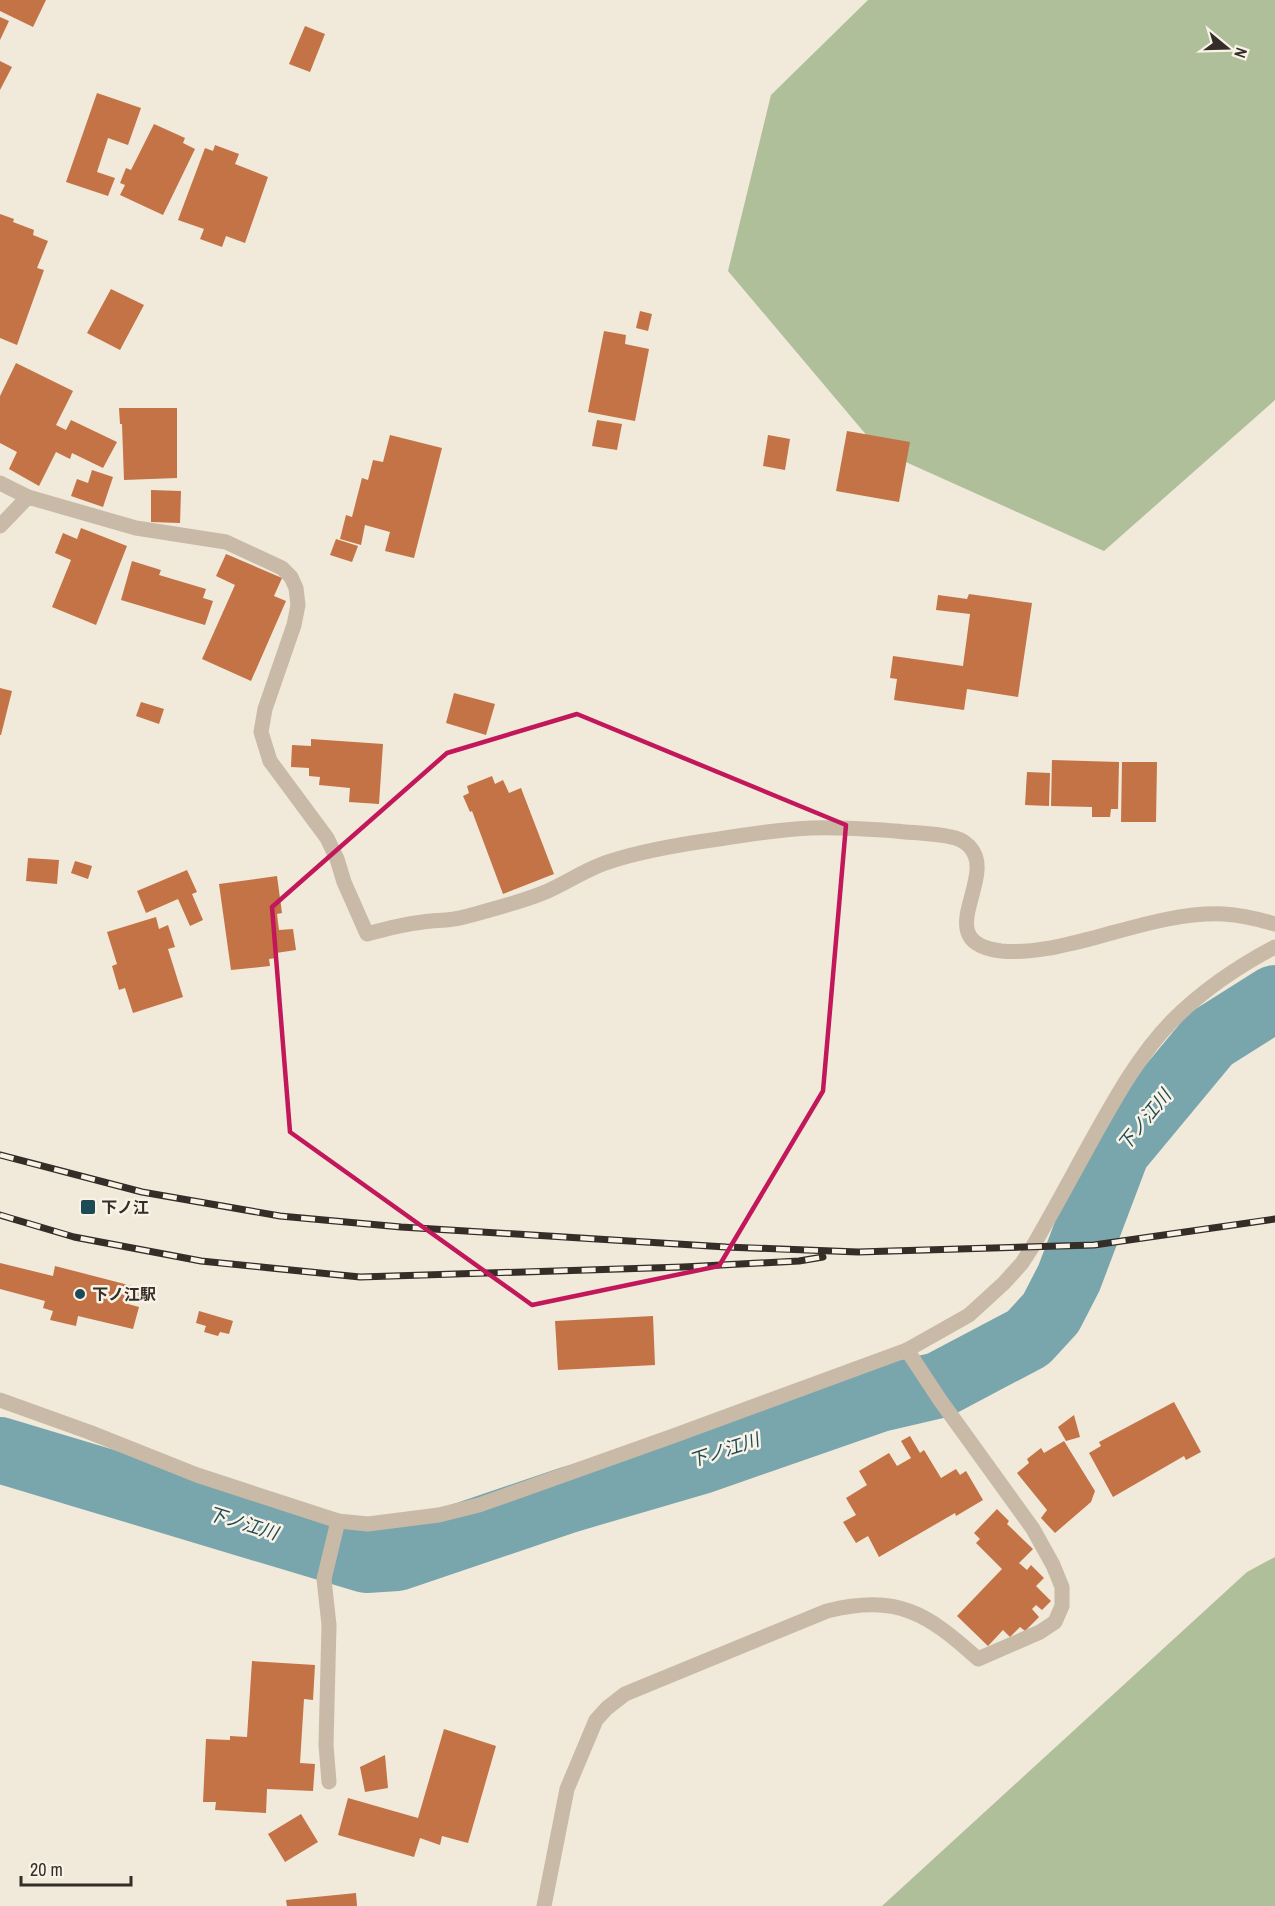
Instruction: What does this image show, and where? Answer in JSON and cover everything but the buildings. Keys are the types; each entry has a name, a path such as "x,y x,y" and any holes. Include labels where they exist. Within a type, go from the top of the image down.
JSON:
{"street":[{"path":"0,483 28,498 125,525 226,542 282,568 291,577 296,588 298,604 294,626 265,709 261,732 270,761 327,838 367,934 398,926 460,919 541,894 606,862 624,857 679,844 812,828 920,833 954,837 964,842 972,849 978,861 966,915 966,926 974,941 996,950 1016,952 1062,946 1132,928 1206,914 1246,916 1275,924"},
{"path":"0,526 28,498"},
{"path":"0,1400 336,1527 439,1515 479,1505 662,1440 908,1350 969,1316 1022,1263 1122,1085 1156,1041 1172,1022 1211,987 1230,972 1275,947"},
{"path":"544,1906 567,1789 596,1720 625,1694 827,1611 853,1605 882,1605 909,1611 931,1620 978,1659 1040,1632 1055,1622 1062,1606 1062,1587 1053,1565 1033,1529 940,1400 908,1350"},
{"path":"329,1782 326,1745 329,1625 324,1579 336,1527"}],"highlighted area":[{"path":"577,714 846,825 823,1091 719,1266 532,1305 290,1132 272,907 447,753"}],"green space":[{"path":"868,0 1275,0 1275,400 1104,551 879,450 728,271 771,95"},
{"path":"1275,1557 1275,1906 882,1906 1247,1572"}],"waterway":[{"name":"下ノ江川","path":"0,1450 366,1560 397,1558 568,1500 701,1461 879,1399 939,1385 1028,1338 1051,1313 1069,1278 1117,1151 1210,1039 1275,998"}],"railway":[{"path":"0,1155 142,1192 280,1216 401,1227 726,1247 858,1252 1094,1245 1275,1219"},
{"path":"0,1215 74,1237 201,1261 360,1277 683,1267 799,1261 823,1257"}],"place":[{"name":"下ノ江","path":"88,1207"},
{"name":"下ノ江駅","path":"80,1294"}]}
